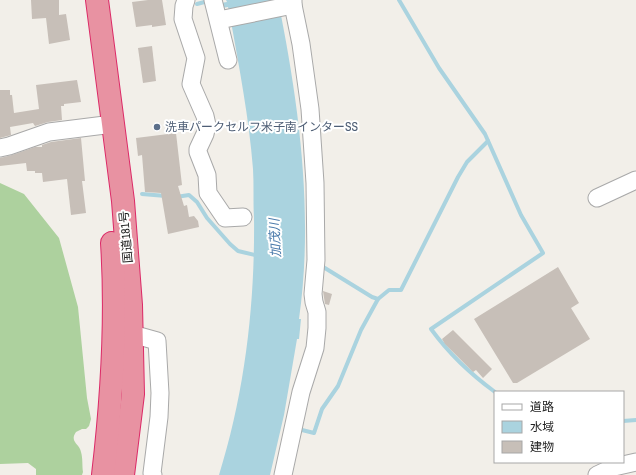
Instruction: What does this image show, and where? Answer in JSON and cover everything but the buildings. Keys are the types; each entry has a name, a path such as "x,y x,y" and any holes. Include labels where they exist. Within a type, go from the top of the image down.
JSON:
{"highway":[{"name":"国道181号","path":"84,0 123,200 131,297 134,394 123,475"},
{"name":"国道181号","path":"97,0 107,124 107,173 113,256 115,312 110,420 103,475"}],"street":[{"path":"186,0 183,19 196,58 191,84 205,116 207,125 207,129 198,152 207,175 208,193 225,218 244,217"},
{"path":"213,0 225,19 228,60"},
{"path":"225,19 290,4 301,44 310,109 315,183 316,260 313,294 317,312 317,328 315,348 301,392 283,475"},
{"path":"0,148 49,132 107,124"},
{"path":"597,198 636,180"},
{"path":"132,334 157,341 160,393 153,475"},
{"path":"597,475 614,467 636,462"}],"green space":[{"path":"0,183 24,194 59,238 78,307 87,398 91,419 89,426 86,429 76,432 74,435 74,441 80,449 82,455 82,475 36,475 36,469 28,463 0,464"}],"water":[{"name":"加茂川","path":"226,0 278,0 286,39 298,119 302,159 305,239 299,339 297,339 284,415 270,475 219,475 236,412 247,348 253,283 254,250 253,175 249,130 230,16 228,7 222,8 221,3 227,2"}],"waterway":[{"path":"399,0 439,68 485,134 521,215 543,253 431,329 460,363 494,391"},
{"path":"197,4 208,1"},
{"path":"320,265 372,297 378,299 389,290 401,290 458,177 467,162 488,141"},
{"path":"142,194 166,196"},
{"path":"176,197 189,195 197,202 207,218 238,251 259,256"},
{"path":"298,429 314,433 322,409 338,386 361,330 378,299"},
{"path":"624,421 636,420"}],"place":[{"name":"洗車パークセルフ米子南インターSS","path":"157,127"}]}
